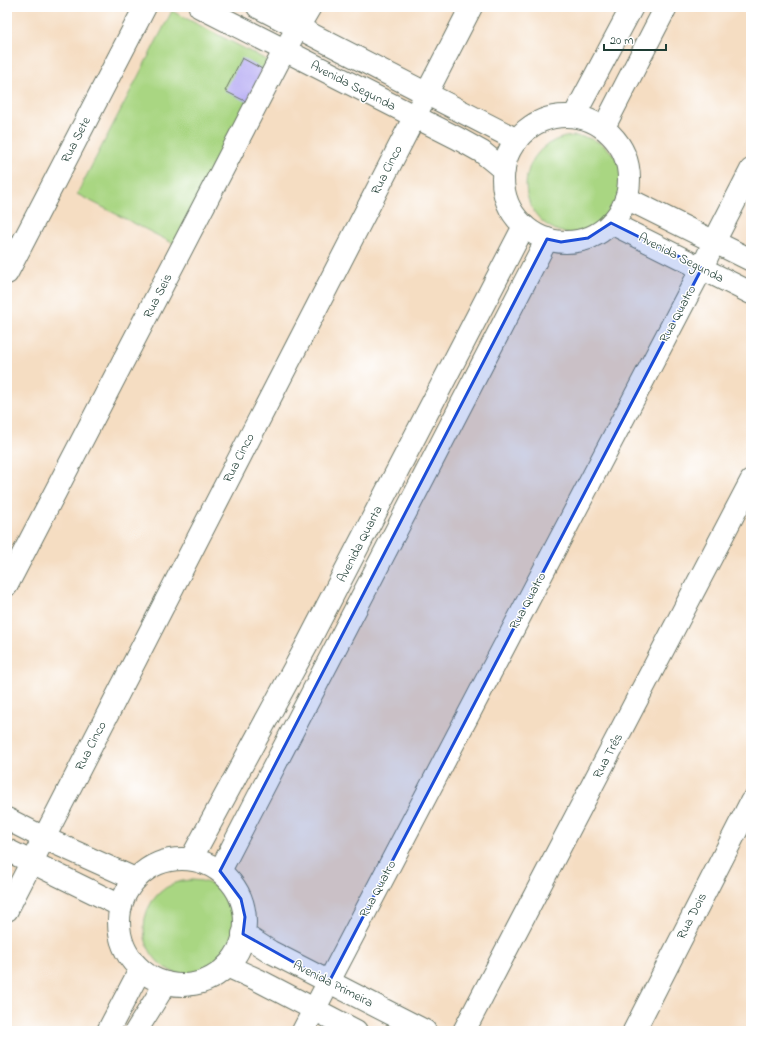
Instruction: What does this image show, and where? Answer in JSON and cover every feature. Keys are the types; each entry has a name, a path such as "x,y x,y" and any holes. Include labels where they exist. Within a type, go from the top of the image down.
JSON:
{"street":[{"name":"Rua Sete","path":"7,273 145,7"},
{"name":"Avenida Segunda","path":"200,7 482,152 504,170"},
{"name":"Avenida Segunda","path":"258,7 517,140"},
{"name":"Rua Seis","path":"7,585 284,51 299,29 310,7"},
{"name":"Rua Cinco","path":"7,910 471,7"},
{"path":"574,116 632,7"},
{"path":"604,127 666,7"},
{"path":"561,116 574,116 589,119 604,127 618,142 626,159 630,179 626,198 620,212 612,223 601,232 588,238 561,242 547,239 524,226 514,214 507,201 504,186 506,159 517,140 531,127 548,118 561,116"},
{"name":"Rua Quatro","path":"303,1031 702,268 751,170"},
{"path":"626,198 751,260"},
{"name":"Avenida Segunda","path":"612,223 751,293"},
{"name":"Avenida Quarta","path":"191,859 308,643 524,226"},
{"name":"Avenida Quarta","path":"220,872 547,239"},
{"name":"Rua Três","path":"464,1031 751,482"},
{"name":"Rua Dois","path":"634,1031 751,802"},
{"path":"7,819 44,838 135,879"},
{"path":"7,850 121,906"},
{"path":"176,859 191,859 206,864 220,872 232,884 241,899 245,917 240,946 227,966 214,976 199,983 182,985 166,984 148,976 140,970 128,956 121,940 118,923 121,906 129,887 135,879 147,869 161,862 176,859"},
{"name":"Avenida Primeira","path":"243,934 271,952 425,1031"},
{"path":"227,966 356,1031"},
{"path":"108,1031 140,970"},
{"path":"136,1031 166,984"}],"highlighted area":[{"path":"611,223 702,268 329,982 243,934 245,917 241,899 220,871 547,239 561,242 588,238"}],"green space":[{"path":"172,11 280,67 184,249 77,194"},
{"path":"575,136 594,140 610,150 620,166 624,185 620,204 610,220 594,230 575,234 556,230 540,220 530,204 526,185 530,166 540,150 556,140"},
{"path":"192,880 210,884 226,894 236,910 240,928 236,946 226,962 210,972 192,976 174,972 158,962 148,946 144,928 148,910 158,894 174,884"}],"building":[{"path":"242,58 266,71 249,103 225,91"}]}
